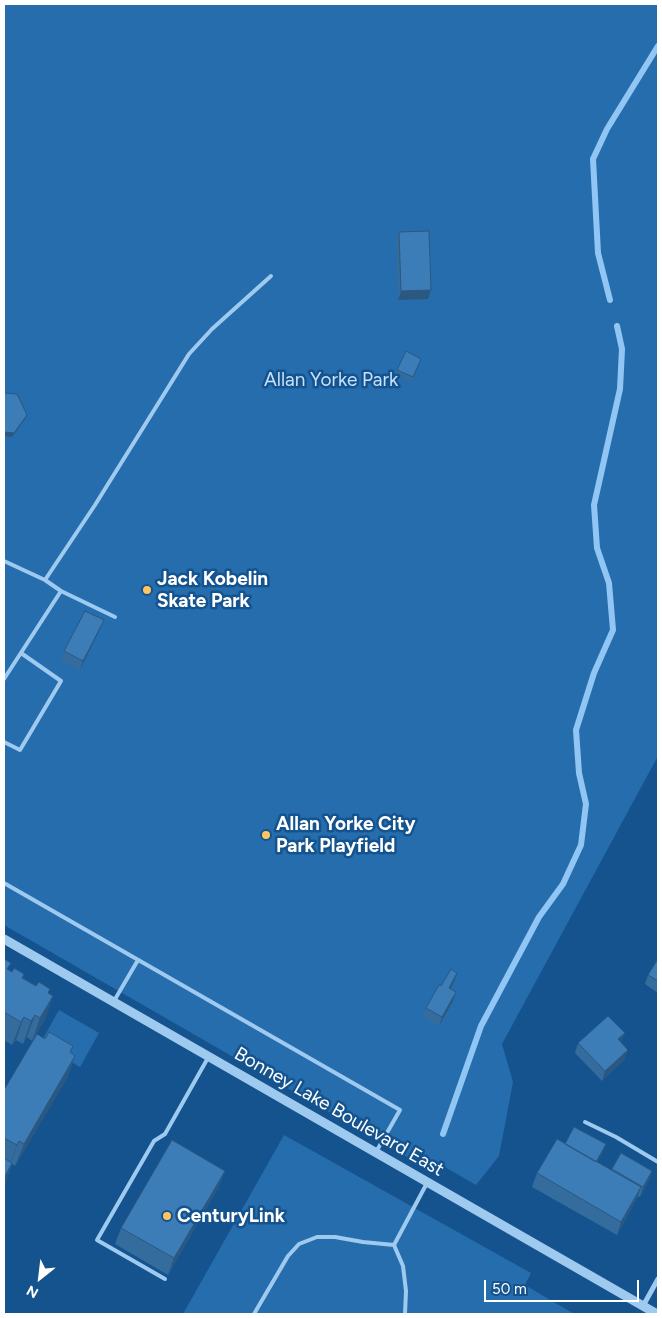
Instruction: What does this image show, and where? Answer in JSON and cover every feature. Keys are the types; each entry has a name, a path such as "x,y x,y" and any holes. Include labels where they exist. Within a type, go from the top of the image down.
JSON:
{"street":[{"name":"Bonney Lake Boulevard East","path":"4,939 657,1314"},
{"path":"643,1306 658,1279"}],"lane":[{"path":"45,580 95,505 189,354 212,329 271,276"},
{"path":"4,561 45,580 61,591 115,617"},
{"path":"4,679 61,591"},
{"path":"4,742 20,750 61,681 21,653"},
{"path":"4,883 400,1110 376,1152"},
{"path":"114,1001 138,960"},
{"path":"165,1280 97,1240 154,1142 164,1134 209,1056"},
{"path":"585,1122 616,1137 658,1162"},
{"path":"394,1245 428,1182"},
{"path":"254,1314 288,1256 299,1244 317,1237 335,1237 394,1245"},
{"path":"394,1245 403,1266 406,1314"}],"green space":[{"name":"Allan Yorke Park","path":"4,4 658,4 658,756 502,1044 513,1082 499,1156 476,1185 438,1163 433,1172 4,925"},
{"path":"59,1010 99,1033 80,1067 40,1044"},
{"path":"284,1135 531,1273 525,1285 574,1314 183,1314"}],"building":[{"path":"429,231 431,290 401,291 399,232"},
{"path":"406,351 421,359 413,377 397,370"},
{"path":"4,393 17,394 27,415 14,433 4,432"},
{"path":"85,611 104,620 83,661 64,651"},
{"path":"4,959 11,963 7,969 12,972 14,968 24,974 22,978 36,986 39,982 50,989 48,993 53,996 40,1018 35,1015 31,1021 24,1017 21,1022 4,1012"},
{"path":"658,959 658,981 648,975"},
{"path":"451,969 457,973 449,988 456,992 442,1017 426,1008"},
{"path":"608,1016 625,1033 618,1039 628,1050 605,1071 578,1043"},
{"path":"49,1032 73,1046 70,1052 75,1056 24,1144 19,1141 17,1145 4,1138 4,1090 37,1034 45,1039"},
{"path":"574,1127 606,1144 596,1162 565,1144"},
{"path":"557,1139 641,1187 621,1222 537,1173"},
{"name":"CenturyLink","path":"172,1140 225,1171 174,1258 121,1228"},
{"path":"621,1153 652,1171 643,1187 612,1169"},
{"path":"4,1158 12,1163 4,1178"}],"waterway":[{"path":"610,300 598,253 593,159 607,129 658,46"},
{"path":"443,1134 481,1026 539,917 563,884 581,845 586,804 579,773 576,730 594,673 613,630 609,583 597,548 594,505 620,389 622,349 617,326"}],"place":[{"name":"Jack Kobelin Skate Park","path":"147,590"},
{"name":"Allan Yorke City Park Playfield","path":"266,835"},
{"name":"CenturyLink","path":"167,1216"}]}
